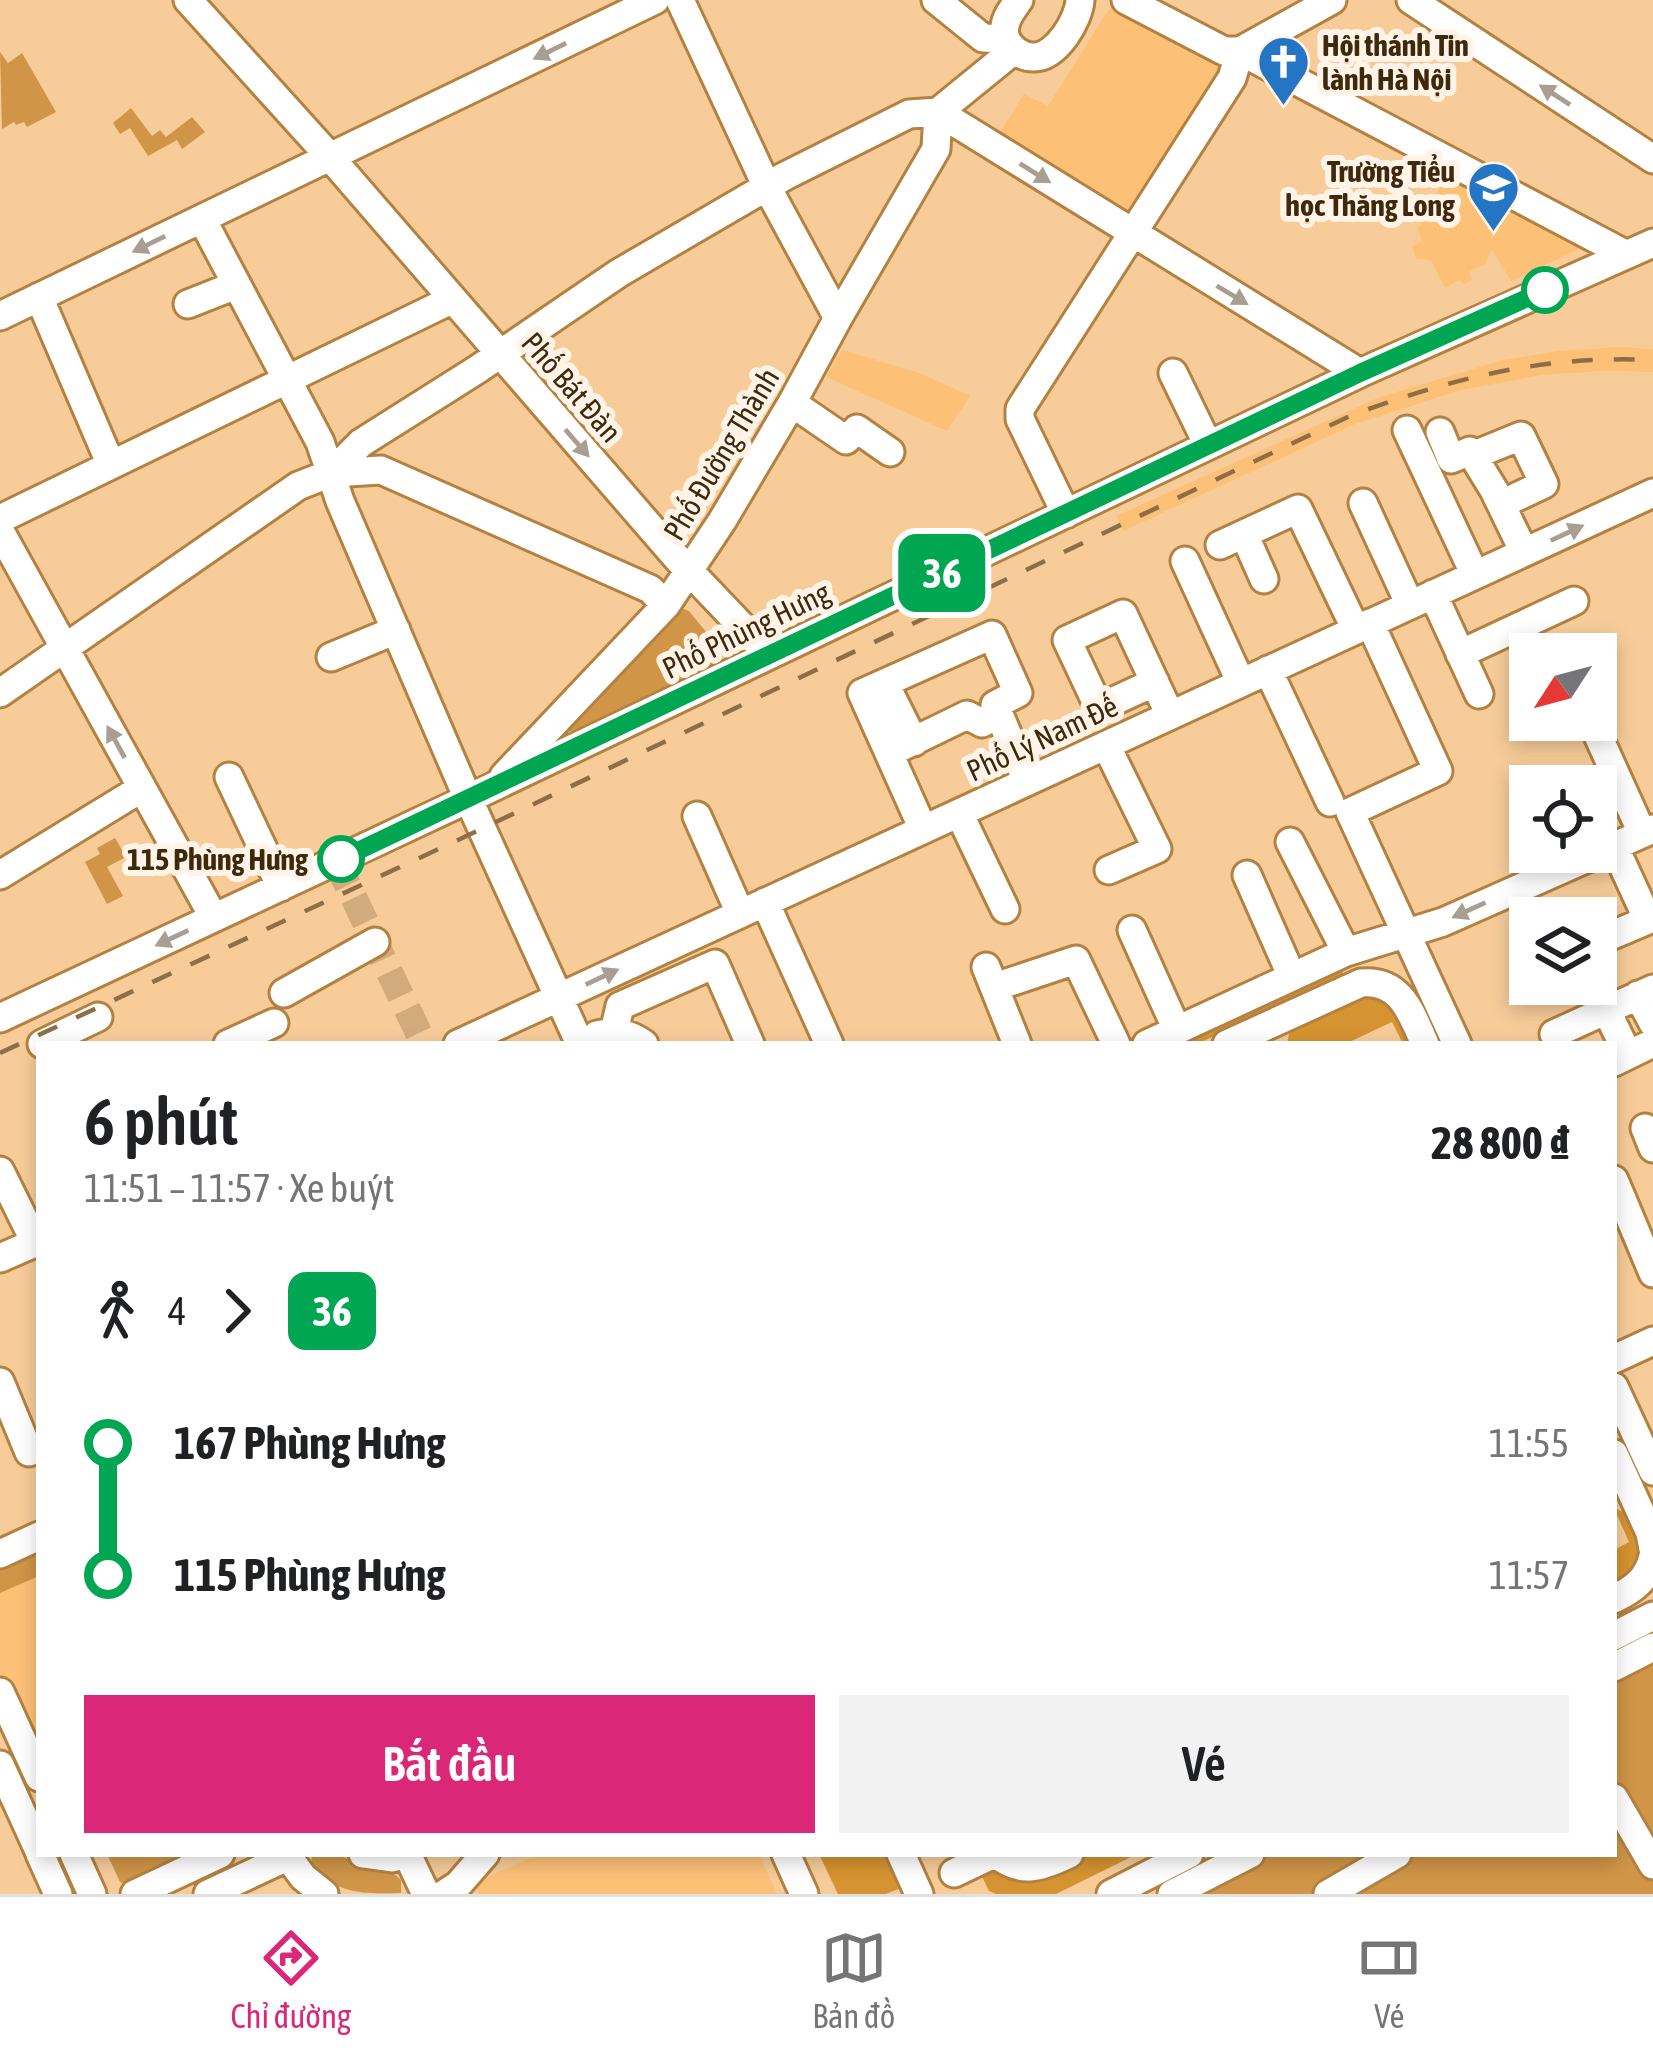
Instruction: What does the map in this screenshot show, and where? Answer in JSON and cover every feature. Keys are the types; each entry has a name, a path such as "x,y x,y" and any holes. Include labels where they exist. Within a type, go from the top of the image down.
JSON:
{"street":[{"name":"Phố Bát Đàn","path":"188,0 677,558 769,656"},
{"path":"0,316 655,0"},
{"path":"680,0 766,188 838,317"},
{"path":"936,0 983,38 1009,44 1032,57 1055,46 1081,8 1080,0"},
{"path":"1009,44 1004,27 1018,0"},
{"path":"1126,0 1224,51 1240,51 1625,254"},
{"path":"1066,514 1018,414 1232,78 1240,51 1332,0"},
{"path":"1411,0 1653,159"},
{"path":"938,112 1009,44"},
{"path":"331,473 362,443 619,273 766,188 908,114 938,112 1360,373"},
{"name":"Phố Đường Thành","path":"480,793 666,605 792,404 937,149 938,112"},
{"path":"202,218 320,442 396,630 480,793 579,1041"},
{"name":"Phố Phùng Hưng","path":"0,1018 1360,373 1653,243"},
{"path":"188,304 236,285"},
{"path":"39,297 111,465"},
{"path":"0,519 453,299"},
{"path":"1173,373 1208,446"},
{"path":"792,404 846,440 857,429 890,452"},
{"path":"1407,430 1475,575"},
{"path":"1440,432 1451,459 1470,451 1524,552"},
{"path":"1472,457 1521,436 1544,484 1502,504"},
{"path":"0,693 298,487 331,473 381,470 650,589 666,605"},
{"name":"Phố Lý Nam Đế","path":"464,1041 1653,493"},
{"path":"1363,503 1421,600 1460,654 1479,694"},
{"path":"1241,683 1183,562 1298,509 1438,771 1340,807"},
{"path":"0,531 214,918"},
{"path":"1226,542 1264,579"},
{"path":"1460,654 1574,601"},
{"path":"332,657 396,630"},
{"path":"923,829 902,748 862,694 992,635 1018,693 995,705 1027,782"},
{"path":"1268,670 1406,934 1456,1041"},
{"path":"1155,682 1170,715"},
{"path":"902,748 967,715 982,722 999,715"},
{"path":"1602,741 1648,831 1617,845"},
{"path":"1106,745 1157,849 1109,870"},
{"path":"229,776 281,887"},
{"path":"0,875 142,788"},
{"path":"959,813 1005,909"},
{"path":"697,815 827,1041"},
{"path":"1290,842 1346,952"},
{"path":"1617,853 1648,920 1617,933"},
{"path":"1153,1041 1346,952 1443,922 1553,873"},
{"path":"1247,875 1292,977"},
{"path":"1132,930 1177,1030"},
{"path":"284,993 375,942"},
{"path":"1016,1041 990,977 1076,960 1115,1041"},
{"path":"614,1032 620,1006 715,964 749,1041"},
{"path":"1241,1041 1273,1034 1361,983 1375,982 1405,1000 1424,1041"},
{"path":"1554,1034 1646,992 1653,1023"},
{"path":"1603,1005 1632,1053"},
{"path":"235,1041 274,1023"},
{"path":"54,1041 85,1030"},
{"path":"584,1041 614,1032 639,1041"},
{"path":"0,1171 36,1240"},
{"path":"1617,1187 1653,1273"},
{"path":"0,1258 36,1242"},
{"path":"1617,1358 1653,1341"},
{"path":"0,1382 29,1451"},
{"path":"1617,1393 1652,1465"},
{"path":"1617,1461 1650,1533 1653,1553 1650,1570 1638,1585 1617,1597"},
{"path":"0,1554 36,1537"},
{"path":"1617,1634 1653,1616"},
{"path":"1617,1665 1653,1647"},
{"path":"0,1692 36,1770"},
{"path":"0,1765 6,1795 36,1845"},
{"path":"1617,1803 1653,1865"},
{"path":"42,1857 54,1892"},
{"path":"75,1857 92,1894"},
{"path":"135,1894 214,1857"},
{"path":"208,1894 283,1857"},
{"path":"288,1857 324,1894"},
{"path":"408,1857 426,1894"},
{"path":"444,1894 458,1886 482,1857"},
{"path":"787,1857 804,1894"},
{"path":"902,1857 919,1894"},
{"path":"955,1874 990,1857"},
{"path":"1001,1857 1027,1868 1062,1857"},
{"path":"1111,1894 1183,1857"},
{"path":"1172,1894 1244,1857"},
{"path":"1328,1894 1392,1857"}],"shaded area":[{"path":"1112,7 1227,72 1130,219 996,139 1024,94 1048,106"},
{"path":"0,52 8,63 22,53 56,112 27,127 14,122 2,129"},
{"path":"131,108 152,136 160,130 166,137 192,117 205,132 182,149 177,140 148,156 130,128 120,134 113,123"},
{"name":"Trường Tiểu học Thăng Long","path":"1447,173 1579,240 1579,249 1511,281 1492,250 1485,264 1469,271 1472,280 1464,284 1459,280 1445,288 1432,262 1416,259 1412,246 1422,241 1418,229"},
{"path":"1620,347 1653,349 1653,372 1542,375 1461,390 1355,424 1123,531 1116,516 1380,397 1503,360"},
{"path":"842,350 920,373 970,396 947,431 826,377"},
{"path":"684,609 723,653 722,661 578,735 567,730 566,724 677,610"},
{"path":"115,838 126,857 107,867 123,896 107,904 85,862"},
{"path":"1341,967 1344,976 1203,1041 1181,1041"},
{"path":"1368,991 1393,1004 1412,1041 1402,1041 1392,1022 1351,1041 1288,1041 1290,1028"},
{"path":"1617,1509 1632,1523 1645,1563 1617,1590 1617,1548 1629,1542"},
{"path":"36,1549 36,1577 0,1593 0,1564"},
{"path":"36,1577 36,1754 0,1676 0,1593"},
{"path":"1653,1657 1653,1894 1189,1894 1261,1857 1617,1857 1617,1675"},
{"path":"108,1857 186,1857 125,1885"},
{"path":"312,1857 344,1857 361,1866 391,1871 401,1880 401,1893 342,1888 311,1868"},
{"path":"532,1857 760,1857 777,1894 479,1894 474,1883"},
{"path":"820,1857 889,1857 903,1887 886,1894 838,1894"},
{"path":"1078,1857 1131,1857 1056,1894 996,1894 989,1891 979,1870 1022,1874"}],"tunnel":[{"path":"336,861 423,1041"}],"railway":[{"path":"0,1053 1352,415 1427,390 1536,365 1653,360"}],"bus line":[{"name":"36","path":"341,859 1360,373 1545,290"}],"place":[{"name":"Hội thánh Tin lành Hà Nội","path":"1283,108"},
{"name":"Trường Tiểu học Thăng Long","path":"1494,234"},
{"name":"115 Phùng Hưng","path":"341,859"}]}
